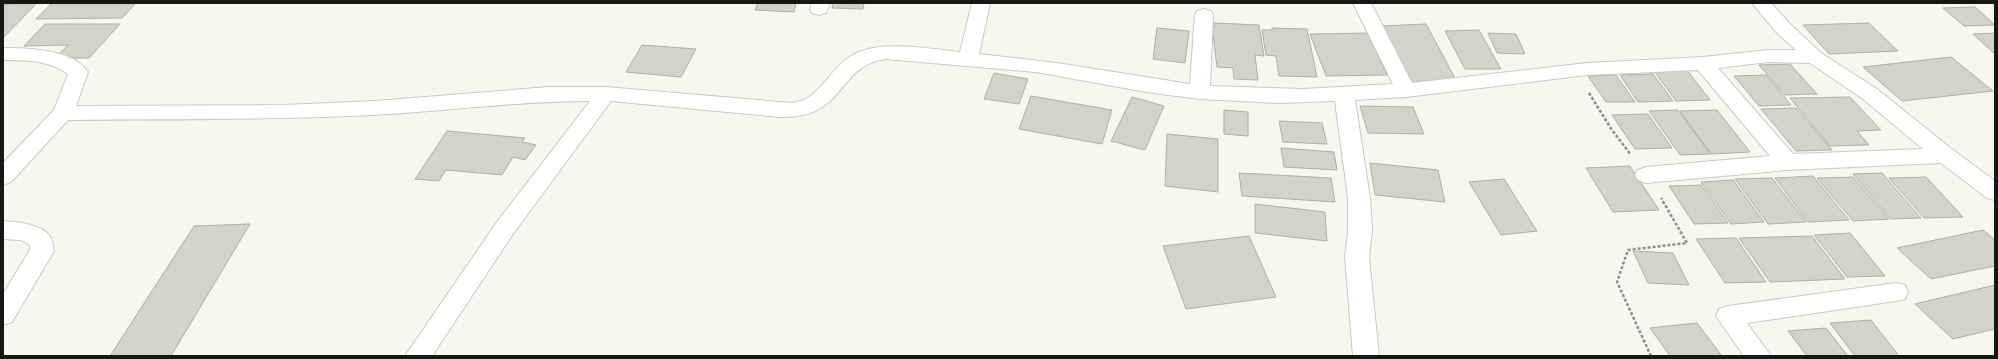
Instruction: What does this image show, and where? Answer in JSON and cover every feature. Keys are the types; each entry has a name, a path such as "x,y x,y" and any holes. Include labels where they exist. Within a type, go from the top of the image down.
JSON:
{"street":[{"path":"968,60 982,3"},
{"path":"1362,3 1406,90"},
{"path":"1761,3 1784,29 1814,57 1870,94 1995,192"},
{"path":"1200,92 1204,16"},
{"path":"63,113 283,112 375,108 549,94 606,94 780,110 797,109 810,105 821,97 848,67 867,56 885,53 1055,69 1200,92 1259,96 1344,96 1575,70 1703,63 1768,56 1814,57"},
{"path":"3,54 22,54 60,60 69,64 78,72 73,90 63,113 3,177"},
{"path":"1703,63 1787,162"},
{"path":"418,356 505,228 606,94"},
{"path":"1344,96 1359,198 1360,231 1357,257 1366,356"},
{"path":"1646,175 1787,162 1946,155"},
{"path":"3,230 16,230 32,234 41,242 42,251 3,315"},
{"path":"1758,356 1728,316 1896,292"}],"path":[{"path":"1575,70 1612,130 1646,175 1687,243 1628,250 1617,282 1651,356"}],"building":[{"path":"37,3 3,38 3,4"},
{"path":"52,3 136,3 122,18 36,19"},
{"path":"758,3 796,3 794,12 755,10"},
{"path":"833,3 864,3 863,9 832,8"},
{"path":"1975,7 1995,25 1964,26 1943,8"},
{"path":"1214,23 1259,25 1264,56 1255,55 1258,80 1234,79 1233,68 1217,67 1212,26 1215,27"},
{"path":"1869,23 1898,51 1829,54 1803,25"},
{"path":"45,24 120,24 89,58 55,58 68,45 24,46"},
{"path":"1426,24 1457,82 1406,84 1379,26"},
{"path":"1157,28 1189,31 1185,63 1153,59"},
{"path":"1272,28 1307,29 1317,77 1279,76 1276,56 1266,55 1262,30 1272,30"},
{"path":"1479,30 1501,69 1465,69 1445,31"},
{"path":"1368,33 1387,75 1326,76 1310,34"},
{"path":"1488,33 1516,34 1525,54 1497,53"},
{"path":"1995,33 1995,54 1973,34"},
{"path":"642,45 696,49 681,77 626,72"},
{"path":"1951,57 1993,91 1902,101 1863,67"},
{"path":"1790,64 1817,94 1785,95 1759,65"},
{"path":"1687,70 1710,100 1676,101 1654,71"},
{"path":"994,73 1028,79 1019,104 984,99"},
{"path":"1653,74 1673,101 1638,102 1620,75"},
{"path":"1616,75 1635,102 1606,102 1588,76"},
{"path":"1766,75 1791,105 1759,106 1734,76"},
{"path":"1031,96 1112,110 1102,144 1019,129"},
{"path":"1132,97 1164,106 1145,150 1111,141"},
{"path":"1850,97 1881,130 1857,131 1869,145 1830,146 1790,98"},
{"path":"1360,106 1413,107 1424,134 1368,133"},
{"path":"1796,108 1832,150 1796,151 1761,109"},
{"path":"1224,110 1248,112 1248,136 1224,134"},
{"path":"1678,110 1710,154 1680,155 1649,111"},
{"path":"1717,110 1750,152 1711,154 1680,111"},
{"path":"1648,114 1672,148 1635,149 1612,115"},
{"path":"1279,121 1322,123 1327,144 1283,142"},
{"path":"447,131 525,138 522,142 536,145 525,160 513,157 502,175 446,170 439,181 415,179"},
{"path":"1167,134 1218,139 1218,192 1165,186"},
{"path":"1281,148 1334,152 1337,170 1284,167"},
{"path":"1370,163 1438,170 1445,202 1375,195"},
{"path":"1630,166 1659,210 1613,212 1586,168"},
{"path":"1239,173 1331,178 1335,202 1242,196"},
{"path":"1882,173 1921,218 1891,219 1853,174"},
{"path":"1813,176 1849,220 1808,222 1775,178"},
{"path":"1853,177 1889,219 1853,221 1817,178"},
{"path":"1926,177 1963,217 1924,218 1889,178"},
{"path":"1772,178 1806,222 1768,224 1735,179"},
{"path":"1504,179 1537,231 1501,235 1469,182"},
{"path":"1733,180 1764,222 1731,224 1701,182"},
{"path":"1701,185 1728,223 1694,224 1669,186"},
{"path":"1255,204 1325,212 1327,241 1255,233"},
{"path":"250,224 171,356 110,356 194,226"},
{"path":"1983,230 1995,240 1995,266 1931,279 1897,248"},
{"path":"1850,233 1885,276 1847,277 1814,235"},
{"path":"1249,236 1276,297 1186,309 1163,246"},
{"path":"1812,236 1845,279 1770,282 1739,238"},
{"path":"1736,238 1766,282 1725,283 1696,239"},
{"path":"1633,251 1673,253 1689,285 1648,283"},
{"path":"1995,285 1995,329 1953,339 1915,304"},
{"path":"1871,320 1899,356 1855,356 1830,323"},
{"path":"1697,323 1722,356 1670,356 1650,328"},
{"path":"1826,328 1848,356 1807,356 1788,331"}]}
